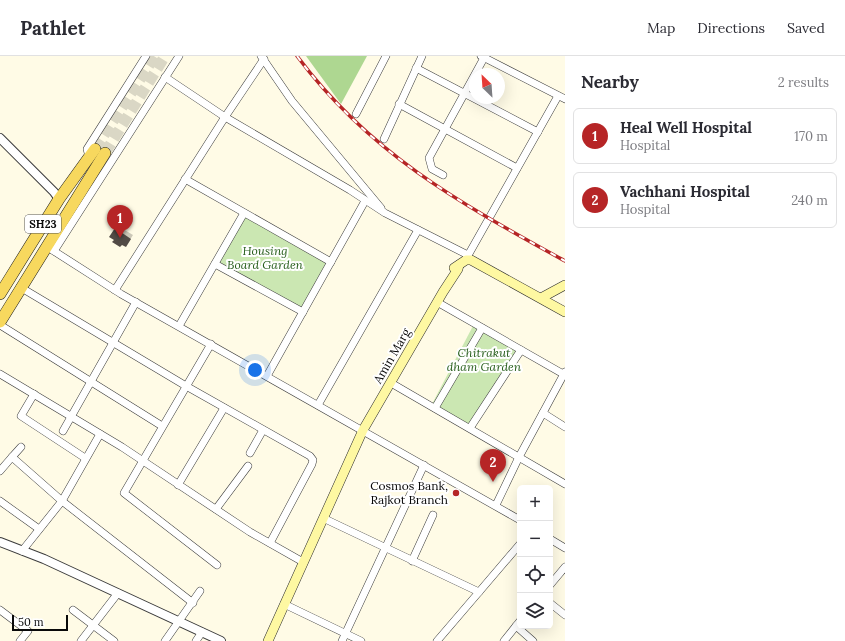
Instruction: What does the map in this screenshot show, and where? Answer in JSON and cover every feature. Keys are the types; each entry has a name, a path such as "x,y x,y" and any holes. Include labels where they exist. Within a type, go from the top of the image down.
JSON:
{"main road":[{"name":"SH23","path":"0,294 59,199 96,153"},
{"name":"SH23","path":"0,322 20,287 50,248 96,153"},
{"name":"Amin Marg","path":"268,641 363,430 437,302 442,292 442,287 454,267 464,260"},
{"path":"464,260 471,260 565,312"},
{"path":"541,298 565,285"}],"street":[{"path":"96,153 87,149 146,56"},
{"path":"179,56 80,213 50,248 115,290 517,518"},
{"path":"356,114 386,56"},
{"path":"384,139 422,56"},
{"path":"165,76 225,116 350,190 385,213 418,230 464,260 538,132 562,98 483,57 429,158 430,167 443,175"},
{"path":"115,290 262,58 292,101 385,213"},
{"path":"416,68 538,132"},
{"path":"399,104 444,130 517,168"},
{"path":"0,138 54,192 59,199"},
{"path":"185,179 331,262"},
{"path":"267,376 366,201"},
{"path":"179,326 244,213"},
{"path":"318,405 418,230"},
{"path":"215,264 303,312"},
{"path":"20,287 186,386 310,456 313,460 270,543"},
{"path":"63,431 136,302"},
{"path":"437,302 565,374 519,457 496,505"},
{"path":"0,325 162,426"},
{"path":"435,408 482,328"},
{"path":"211,344 124,493 217,565"},
{"path":"470,428 521,350"},
{"path":"0,374 71,416 270,543 303,562"},
{"path":"391,383 565,484"},
{"path":"34,394 21,416 85,458"},
{"path":"178,484 224,408"},
{"path":"543,413 565,427"},
{"path":"250,453 264,430"},
{"path":"22,551 62,501 85,458 100,434"},
{"path":"0,471 21,447"},
{"path":"12,457 62,501 192,603"},
{"path":"342,641 424,465"},
{"path":"216,509 248,466"},
{"path":"0,501 39,529"},
{"path":"412,561 433,515"},
{"path":"323,518 479,592"},
{"path":"553,541 565,548"},
{"path":"0,542 118,593 221,641"},
{"path":"437,641 517,548"},
{"path":"553,581 565,567"},
{"path":"165,641 200,591"},
{"path":"82,641 118,593"},
{"path":"284,604 361,641"},
{"path":"553,605 565,615"},
{"path":"0,610 28,631 20,641"},
{"path":"73,610 114,641"},
{"path":"504,641 517,625"},
{"path":"522,629 533,641"},
{"path":"196,641 202,632"}],"green space":[{"path":"306,56 367,56 341,104"},
{"name":"Housing Board Garden","path":"244,213 331,262 303,312 215,264"},
{"name":"Chitrakut dham Garden","path":"474,324 521,350 470,428 431,406"}],"building":[{"path":"115,228 131,239 126,247 122,245 120,247 112,242 114,240 109,237"}],"tunnel":[{"path":"95,149 155,56"},
{"path":"105,153 165,56"}],"railway":[{"path":"297,56 325,91 386,149 419,174 453,196 565,261"}],"place":[{"name":"Heal Well Hospital","path":"120,238"},
{"name":"Vachhani Hospital","path":"493,482"},
{"name":"Cosmos Bank, Rajkot Branch","path":"456,493"}]}
